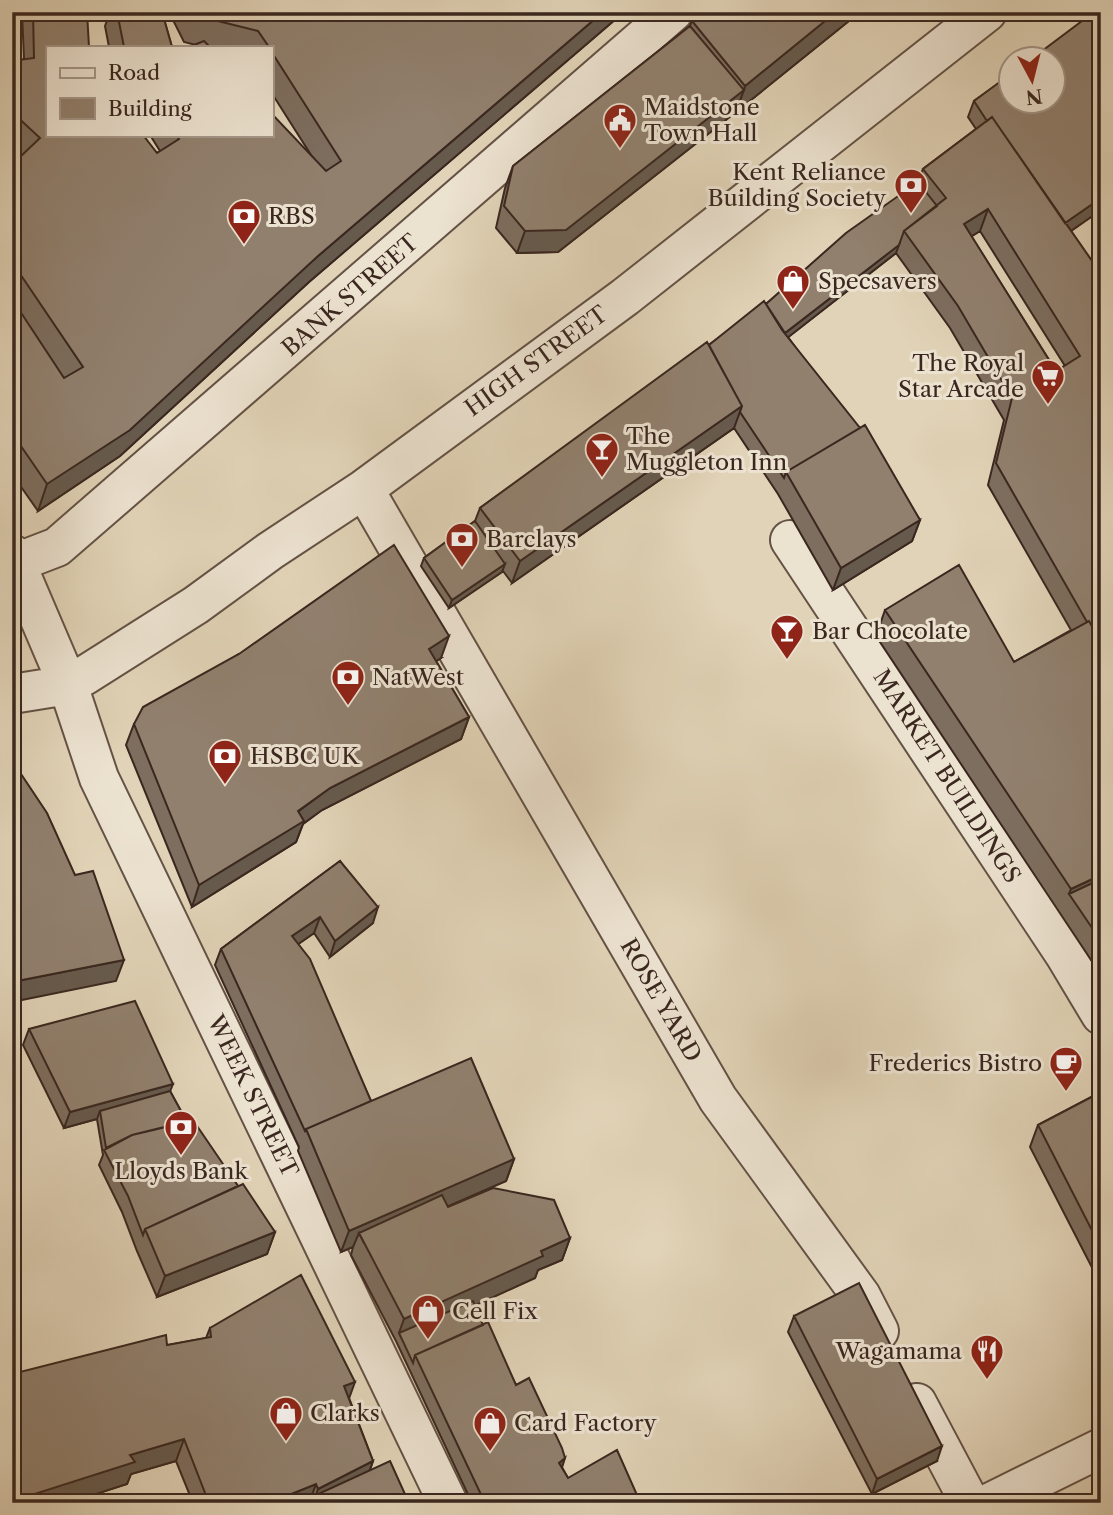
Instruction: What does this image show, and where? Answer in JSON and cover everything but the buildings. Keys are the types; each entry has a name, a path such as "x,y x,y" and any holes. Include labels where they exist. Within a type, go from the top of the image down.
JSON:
{"street":[{"name":"BANK STREET","path":"15,558 57,547 673,12"},
{"name":"HIGH STREET","path":"68,685 196,605 270,551 364,489 625,298 987,12"},
{"name":"ROSE YARD","path":"364,489 718,1099 861,1296 970,1503"},
{"name":"MARKET BUILDINGS","path":"790,540 1065,955 1101,1015"},
{"name":"WEEK STREET","path":"15,558 68,685 100,778 448,1503"},
{"path":"12,694 68,685"},
{"path":"989,1503 1100,1450"}],"place":[{"name":"Maidstone Town Hall","path":"620,150"},
{"name":"Kent Reliance Building Society","path":"911,215"},
{"name":"RBS","path":"244,246"},
{"name":"Specsavers","path":"793,311"},
{"name":"The Royal Star Arcade","path":"1048,406"},
{"name":"The Muggleton Inn","path":"602,479"},
{"name":"Barclays","path":"462,569"},
{"name":"Bar Chocolate","path":"787,661"},
{"name":"NatWest","path":"348,707"},
{"name":"HSBC UK","path":"225,786"},
{"name":"Frederics Bistro","path":"1066,1093"},
{"name":"Lloyds Bank","path":"181,1157"},
{"name":"Cell Fix","path":"428,1341"},
{"name":"Wagamama","path":"987,1381"},
{"name":"Clarks","path":"286,1443"},
{"name":"Card Factory","path":"490,1453"}]}
